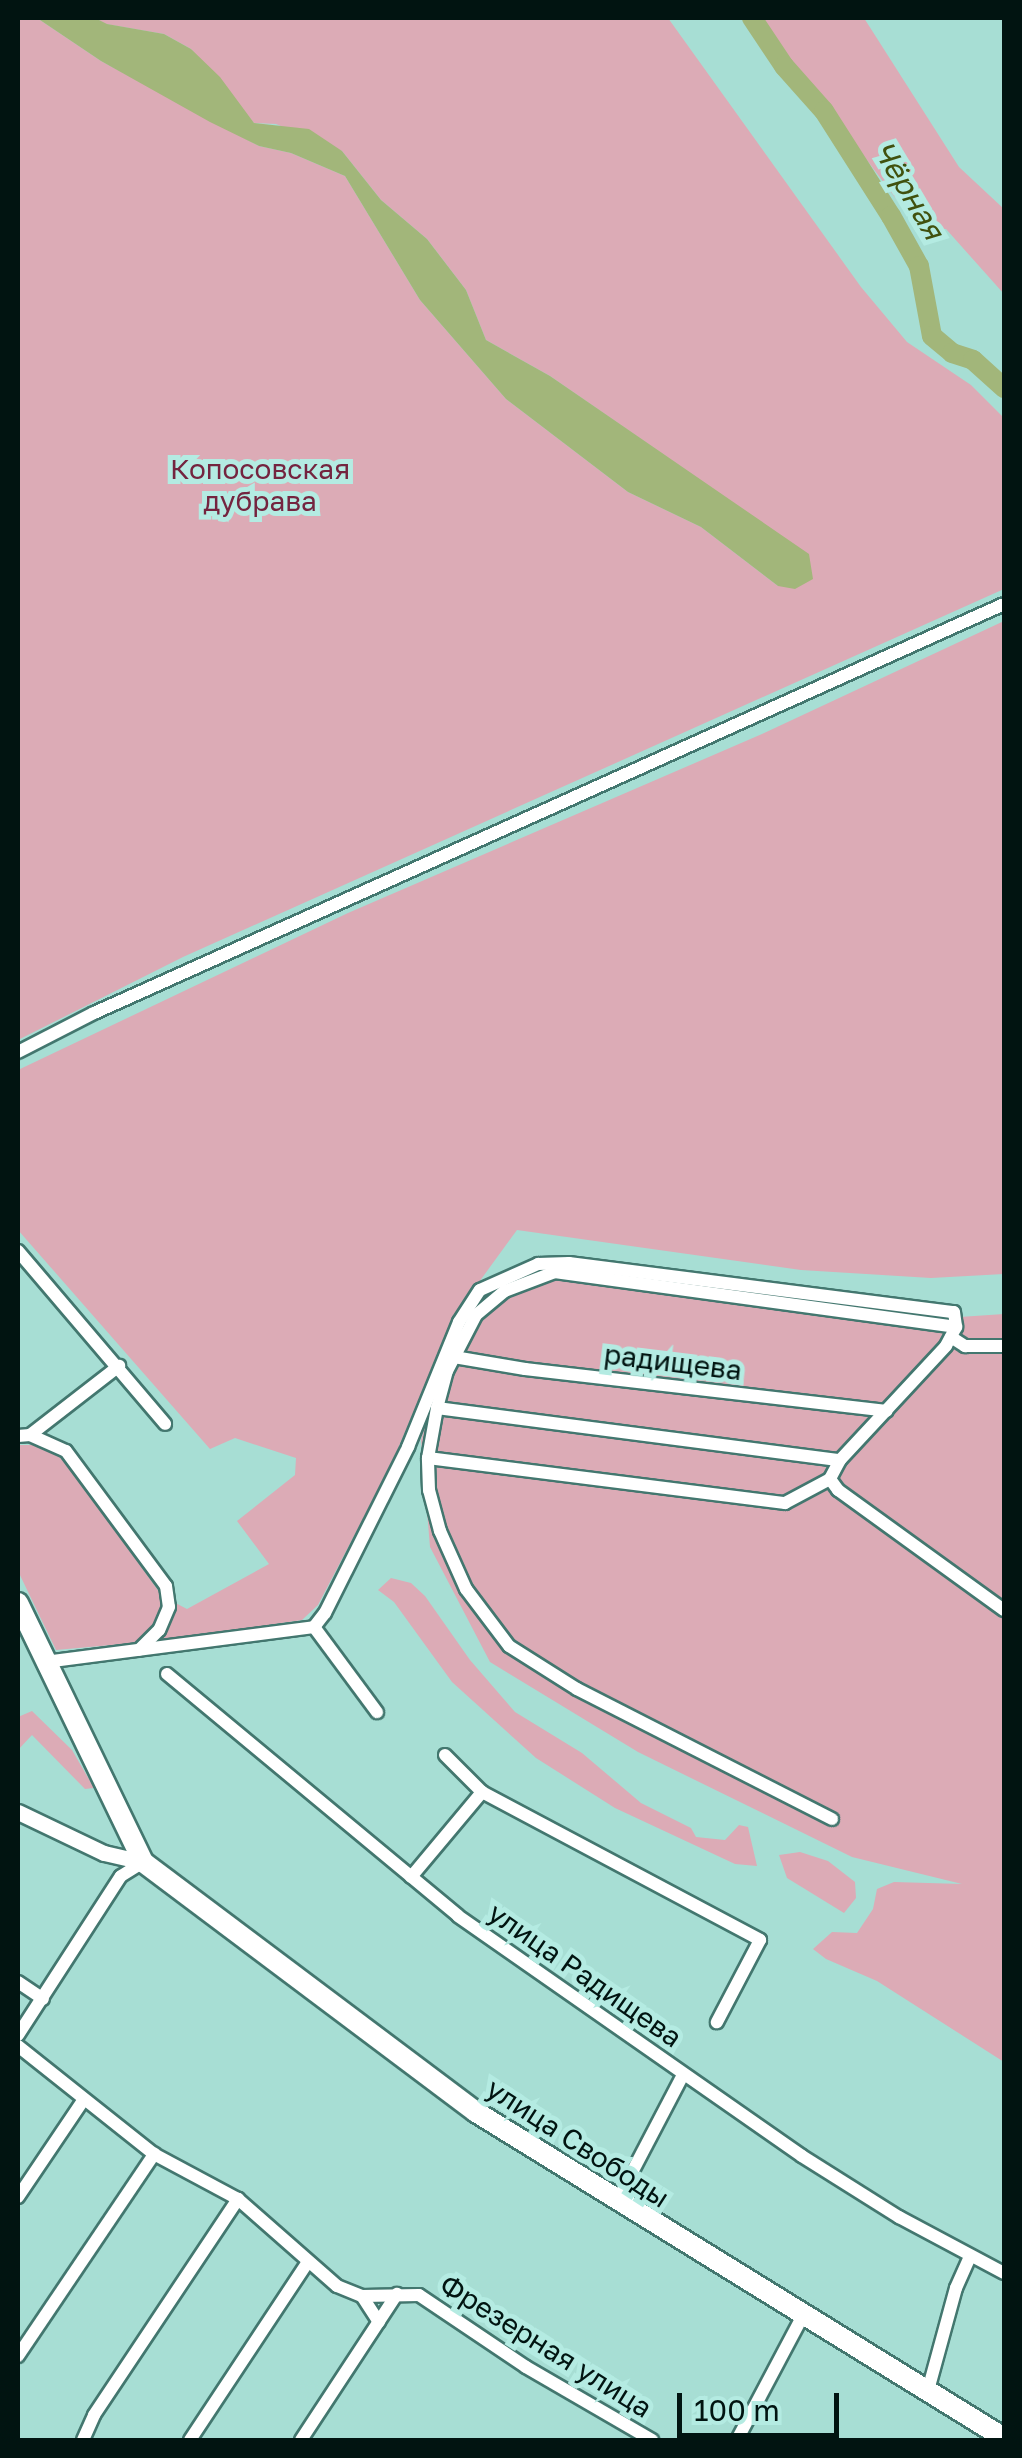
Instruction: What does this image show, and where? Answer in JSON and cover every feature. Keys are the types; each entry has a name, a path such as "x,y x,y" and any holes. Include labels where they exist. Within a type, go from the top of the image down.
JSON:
{"main road":[{"path":"18,1603 142,1862"},
{"name":"улица Свободы","path":"142,1862 476,2112 802,2317 1004,2438"}],"street":[{"path":"18,1052 94,1013 1004,604"},
{"path":"18,1251 165,1424"},
{"path":"45,1662 314,1627 325,1613 408,1447 459,1322 480,1290 538,1264 570,1263 954,1312 953,1332 887,1412 840,1460 830,1480 786,1503 428,1458"},
{"path":"832,1819 577,1690 509,1646 466,1589 446,1546 429,1490 428,1458 437,1408 454,1357 476,1315 505,1291 555,1272 953,1332 965,1346 1004,1346"},
{"name":"радищева","path":"454,1357 525,1370 887,1412"},
{"path":"24,1436 119,1366"},
{"path":"437,1408 840,1460"},
{"path":"24,1436 66,1451 166,1586 169,1606 159,1630 139,1650"},
{"path":"830,1480 838,1490 1004,1610"},
{"path":"314,1627 377,1712"},
{"name":"улица Радищева","path":"167,1674 458,1916 683,2075 867,2196 1004,2273"},
{"path":"444,1755 482,1792 760,1940 717,2022"},
{"path":"411,1877 482,1792"},
{"path":"18,1812 104,1853 142,1862"},
{"path":"18,2034 121,1876 142,1862"},
{"path":"18,1982 43,1999"},
{"path":"18,2046 154,2154 238,2199 307,2263 337,2286 362,2296 379,2322"},
{"path":"617,2201 683,2075"},
{"path":"18,2196 84,2099"},
{"path":"18,2356 154,2154"},
{"path":"82,2440 94,2415 238,2199"},
{"path":"928,2394 956,2288 970,2257"},
{"path":"190,2440 307,2263"},
{"path":"301,2440 397,2294"},
{"name":"Фрезерная улица","path":"362,2296 419,2296 526,2367 652,2440"},
{"path":"737,2440 802,2317"}],"green space":[{"name":"Копосовская дубрава","path":"18,18 37,18 101,61 259,146 291,153 345,176 420,300 506,399 628,492 701,527 778,586 761,522 550,376 486,340 466,290 427,239 381,200 342,151 276,124 254,123 191,49 164,34 106,24 95,18 668,18 861,287 907,342 971,385 1004,418 1004,589 183,957 18,1040"},
{"path":"760,18 864,18 959,167 1004,209 1004,294 946,229 918,228"},
{"path":"1004,621 1004,1274 931,1278 801,1270 517,1230 455,1315 391,1465 318,1605 302,1620 168,1640 56,1650 18,1571 18,1445 35,1445 55,1453 70,1467 162,1596 187,1609 269,1564 237,1521 295,1475 296,1458 235,1438 210,1449 18,1230 18,1070 348,913 762,734"},
{"path":"548,1268 945,1318 1004,1314 1004,2062 877,1981 826,1959 813,1949 832,1932 857,1933 873,1909 877,1889 894,1882 962,1884 852,1857 638,1752 490,1662 430,1547 421,1440 444,1360 500,1287"},
{"path":"391,1578 411,1583 425,1596 470,1660 515,1712 582,1753 641,1803 691,1828 696,1837 725,1840 739,1825 748,1827 757,1866 735,1864 615,1808 536,1758 452,1682 394,1602 378,1590"},
{"path":"32,1711 72,1750 94,1788 85,1789 32,1735 18,1750 18,1717"},
{"path":"800,1852 828,1861 855,1882 856,1898 844,1913 787,1878 779,1855"}],"shaded area":[{"path":"37,18 95,18 107,24 164,34 191,49 220,77 254,123 309,129 342,151 381,200 427,239 466,290 486,340 550,376 809,554 813,579 795,589 778,586 701,527 628,492 506,399 420,300 345,176 291,153 259,146 210,122 101,61"}],"waterway":[{"name":"Чёрная","path":"752,18 784,66 824,111 891,216 919,266 932,336 952,353 973,360 1004,388"}]}
